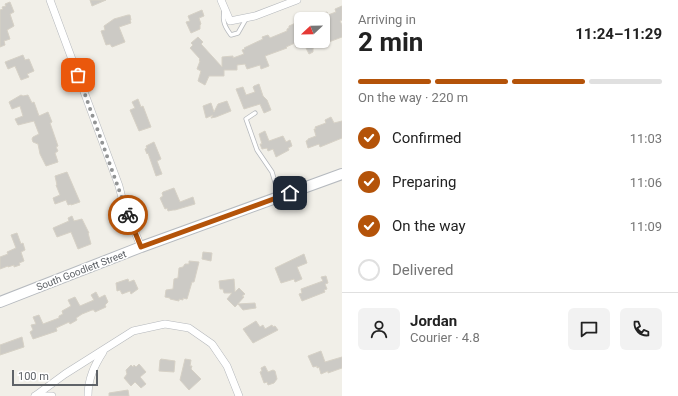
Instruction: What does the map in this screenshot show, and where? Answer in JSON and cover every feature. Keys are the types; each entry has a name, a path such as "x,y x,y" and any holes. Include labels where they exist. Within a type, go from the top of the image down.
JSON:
{"main road":[{"name":"South Goodlett Street","path":"0,302 141,247 342,174"}],"street":[{"path":"50,0 119,186 123,202 141,247"},
{"path":"221,0 230,21 255,16 297,0"},
{"path":"35,396 65,374 133,331 165,324 189,328 212,344 227,366 238,396"},
{"path":"88,396 91,374 96,362 106,348"},
{"path":"35,396 52,396"}],"lane":[{"path":"225,8 223,18 225,28 231,35 238,33 246,18"},
{"path":"255,113 246,119 257,150 272,172 279,197"}],"building":[{"path":"90,0 106,0 92,6"},
{"path":"10,2 14,12 10,14 14,26 7,30 10,39 4,41 5,45 0,47 0,10 3,9 2,7 6,6 5,4"},
{"path":"342,6 342,20 340,21 342,25 342,37 330,42 330,14 336,12 335,9"},
{"path":"202,10 204,16 199,18 201,24 200,29 191,33 186,22 190,21 188,16"},
{"path":"130,15 131,23 119,27 125,42 112,47 110,44 106,45 101,31 105,30 104,26 114,19"},
{"path":"294,24 294,43 286,47 287,48 265,56 269,66 261,69 260,65 247,69 245,64 237,65 237,70 224,70 224,76 209,76 205,85 198,81 201,71 197,69 200,59 190,48 193,45 191,43 198,37 203,42 201,44 222,67 222,57 233,56 233,58 244,54 242,50 245,49 244,48 263,39 262,37 268,35 270,38 287,31 289,26"},
{"path":"306,48 313,48 313,52 309,54"},
{"path":"23,55 25,60 29,59 34,71 27,74 29,77 21,80 15,66 8,69 5,62"},
{"path":"259,84 263,96 267,100 271,110 264,113 260,104 244,109 236,89 243,87 246,95 255,92 253,87"},
{"path":"21,95 28,95 32,103 34,102 39,116 48,112 58,146 56,147 58,151 55,153 58,162 46,166 40,154 38,144 33,142 32,139 39,134 34,121 18,125 15,119 23,116 20,106 12,109 9,102"},
{"path":"138,99 141,107 143,106 151,127 139,131 130,110 135,108 132,102"},
{"path":"227,101 231,111 216,117 211,118 213,115 206,118 203,106 211,103 214,112 218,104"},
{"path":"331,117 334,123 342,121 342,138 320,147 319,144 308,148 306,141 316,136 314,129 316,129 315,127 326,123 325,120"},
{"path":"265,131 269,141 283,136 286,142 290,140 292,146 288,148 289,150 276,157 273,149 268,151 267,148 262,149 259,134"},
{"path":"154,142 161,159 157,161 162,174 156,176 148,153 147,154 145,149 147,148 146,146"},
{"path":"67,172 80,202 68,205 66,200 55,204 53,198 60,195 56,185 55,176"},
{"path":"174,188 180,202 193,197 195,204 175,210 168,211 167,208 165,209 160,198 163,196 162,193"},
{"path":"72,216 74,221 82,219 89,233 91,244 78,249 71,232 57,237 53,228 69,221 68,218"},
{"path":"17,233 25,250 21,252 24,261 19,263 20,265 14,267 14,265 0,269 0,257 8,254 7,252 16,248 11,235"},
{"path":"203,252 212,253 211,261 202,259"},
{"path":"304,254 307,263 297,267 302,279 295,282 294,279 281,283 275,268"},
{"path":"189,261 199,262 194,282 192,282 187,299 179,299 179,301 165,297 166,290 173,289 174,279 178,278 179,268 183,267 185,264 189,264"},
{"path":"326,276 328,283 325,284 327,289 324,290 325,292 302,301 299,294 302,293 301,289 323,281 321,277"},
{"path":"128,279 129,282 134,280 138,289 131,294 130,291 122,294 120,290 117,291 116,283"},
{"path":"234,279 235,292 239,288 245,294 235,307 227,299 232,293 224,293 223,289 220,289 219,281"},
{"path":"96,292 99,298 105,295 108,302 105,305 106,307 95,312 92,310 82,314 76,318 77,320 70,324 69,322 56,328 57,331 33,339 30,332 33,330 31,325 36,324 33,317 39,315 43,324 59,318 59,316 63,314 62,311 71,306 68,300 75,297 80,306 94,300 91,295"},
{"path":"255,303 256,308 243,310 238,304"},
{"path":"256,321 260,327 263,325 265,329 272,325 278,330 253,343 243,329"},
{"path":"22,337 24,347 0,355 0,345"},
{"path":"321,351 325,362 342,357 342,368 321,374 319,367 313,367 308,356"},
{"path":"161,359 175,361 174,372 159,371"},
{"path":"185,359 191,360 191,369 201,379 189,390 180,380"},
{"path":"139,364 146,372 140,377 146,384 141,388 135,382 131,386 124,378 127,374 126,370 131,365 136,367"},
{"path":"265,366 268,372 273,370 275,371 277,379 274,383 268,385 267,382 264,383 260,372 262,371 261,368"},
{"path":"128,390 129,396 109,396 109,393"}],"way so far":[{"path":"78,75 119,186 128,215"}],"route":[{"path":"128,215 141,247 290,193"}]}
